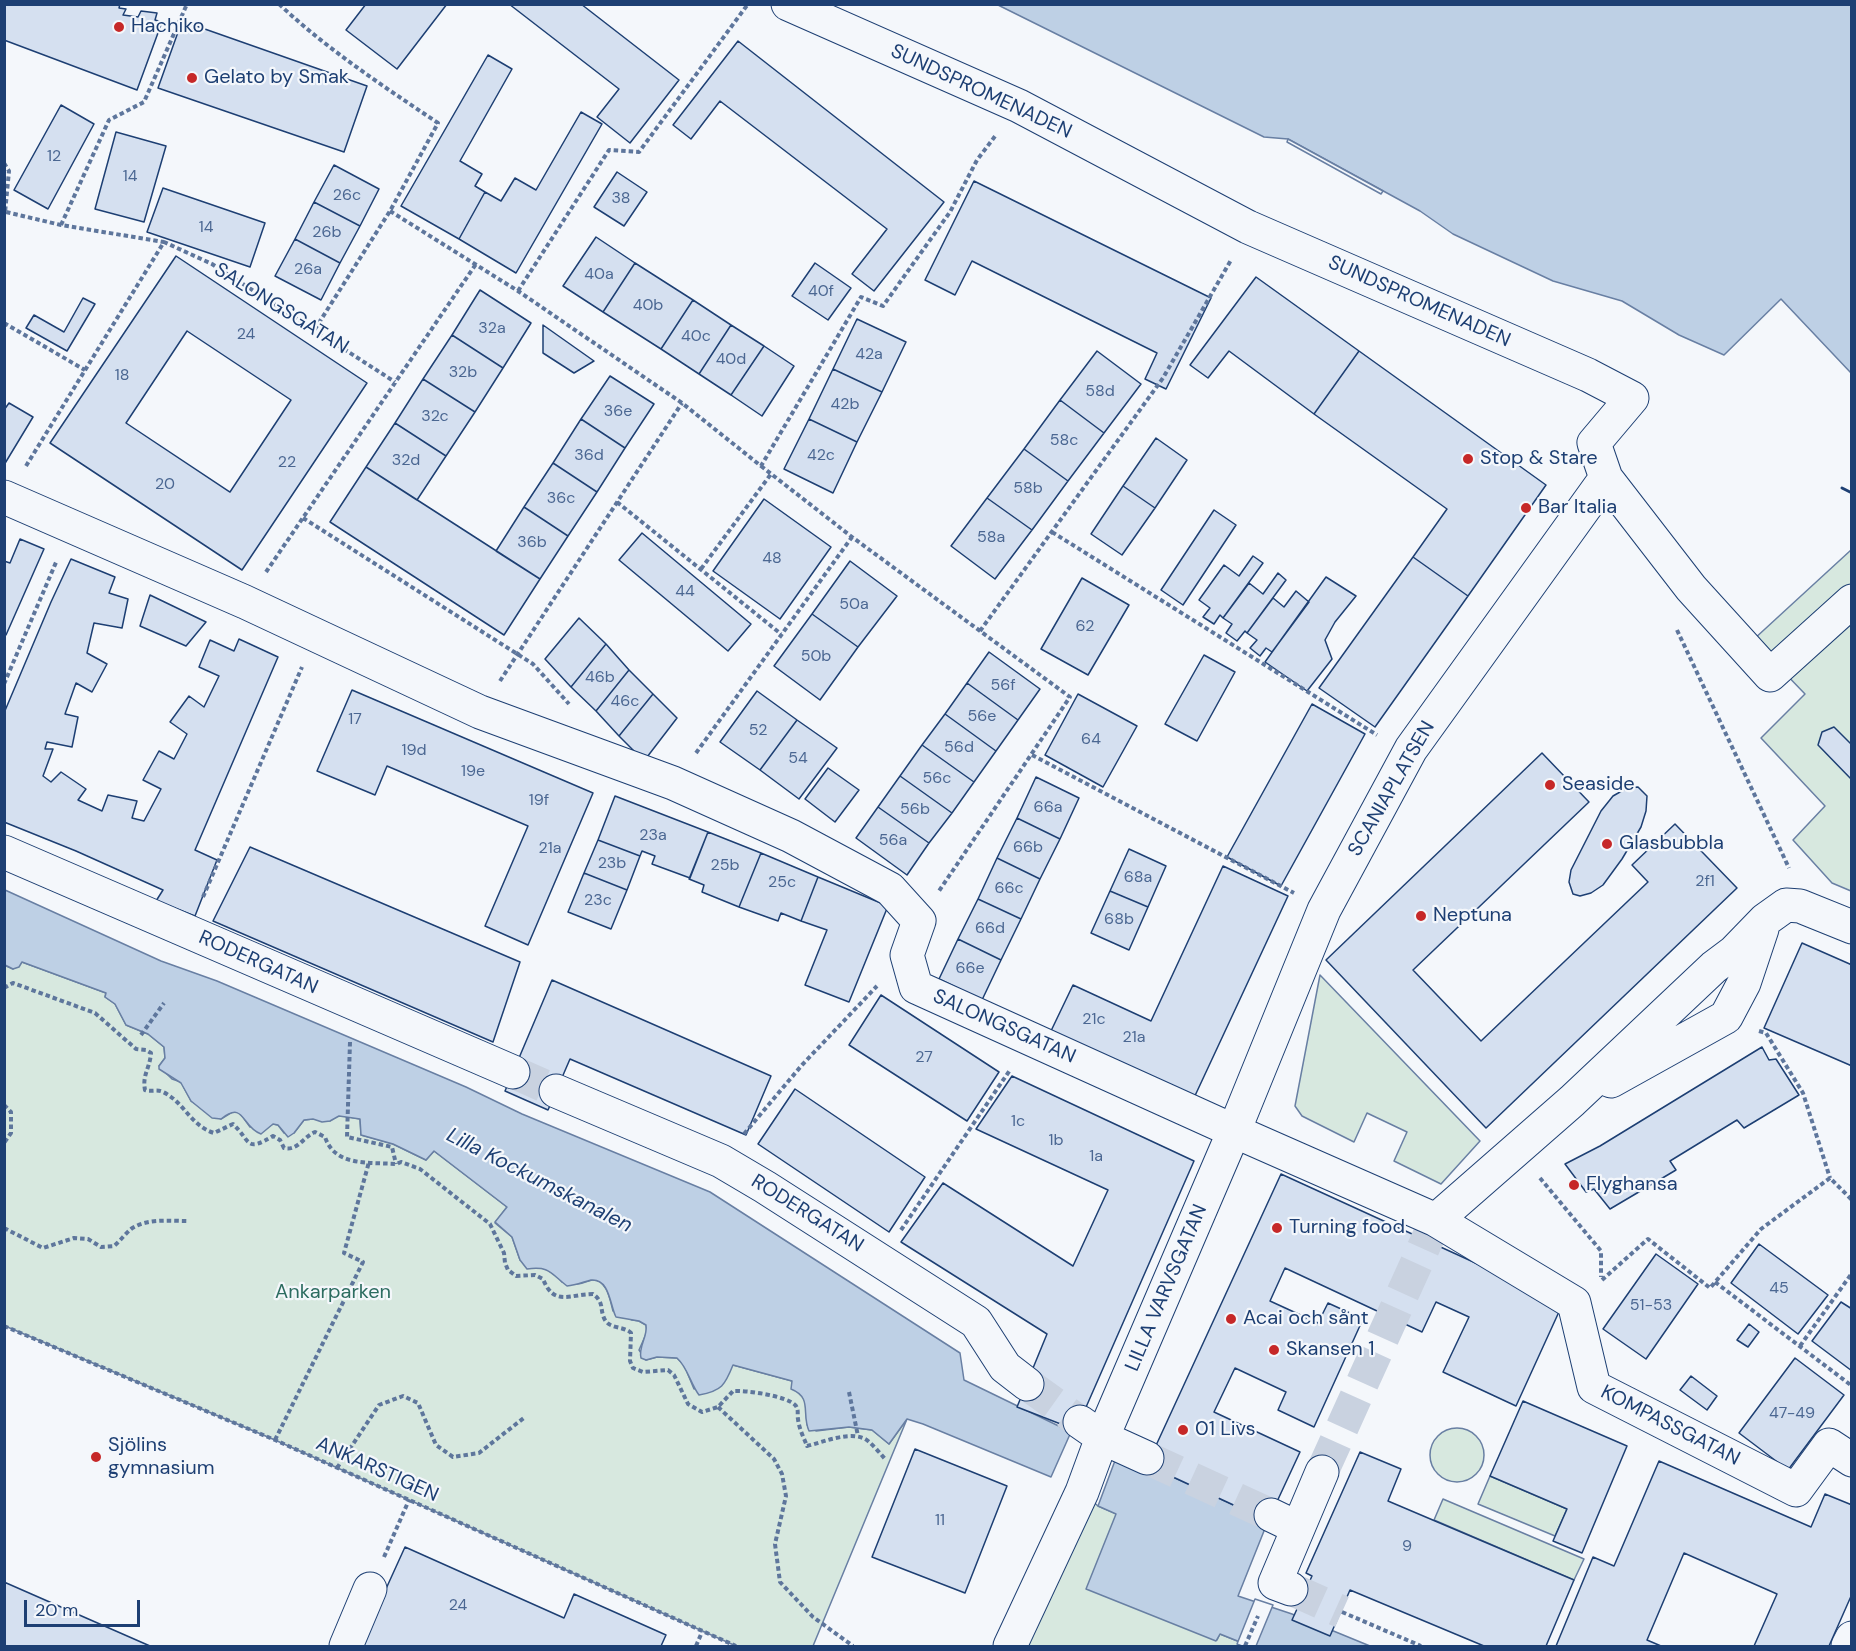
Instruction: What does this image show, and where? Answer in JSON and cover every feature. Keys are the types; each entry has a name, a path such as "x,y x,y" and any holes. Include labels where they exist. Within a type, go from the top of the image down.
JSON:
{"street":[{"name":"SUNDSPROMENADEN","path":"788,4 1019,106 1248,227 1588,375 1632,398 1594,442 1606,478 1691,588 1770,675 1851,602"},
{"name":"SCANIAPLATSEN","path":"1234,1131 1324,910 1412,749 1606,478"},
{"path":"6,497 245,602 480,712 674,783 791,836 890,889 919,921 907,955"},
{"name":"RODERGATAN","path":"4,852 513,1072"},
{"path":"1234,1131 1436,1220 1572,1101 1714,967 1734,952 1765,920 1786,905 1800,906 1851,927"},
{"path":"1572,1101 1726,1017 1744,983 1765,920"},
{"name":"SALONGSGATAN","path":"907,955 916,987 1234,1131"},
{"name":"RODERGATAN","path":"556,1091 721,1161 765,1187 976,1322 1005,1367 1027,1384"},
{"name":"LILLA VARVSGATAN","path":"1010,1647 1085,1482 1094,1434 1234,1131"},
{"name":"KOMPASSGATAN","path":"1436,1220 1574,1303 1593,1388 1796,1490 1829,1445 1851,1460"},
{"path":"1094,1434 1147,1458"},
{"path":"1291,1589 1275,1583 1284,1522 1322,1472"},
{"path":"346,1647 370,1589"},
{"path":"1848,1647 1851,1638"}],"path":[{"path":"61,225 109,120 144,102 187,4"},
{"path":"279,4 308,31 351,64 438,123 390,211 315,329"},
{"path":"518,291 609,150 639,152 748,4"},
{"path":"761,466 861,297 883,306 950,212 977,160 1019,106"},
{"path":"4,163 9,171 5,213"},
{"path":"390,211 518,291 682,403 852,537 1070,697 919,921"},
{"name":"SALONGSGATAN","path":"5,213 164,242 212,264 395,382"},
{"path":"980,631 1163,378 1248,227"},
{"path":"6,497 164,242"},
{"path":"245,602 476,264"},
{"path":"4,323 85,370"},
{"path":"480,712 682,403"},
{"path":"701,569 771,474"},
{"path":"617,502 781,634"},
{"path":"303,518 533,664 571,706"},
{"path":"4,684 71,526"},
{"path":"1052,532 1382,738 1412,749"},
{"path":"674,783 852,537"},
{"path":"1677,630 1789,867 1800,906"},
{"path":"189,932 315,636"},
{"path":"1032,755 1324,910"},
{"path":"721,1161 802,1065 907,955"},
{"path":"4,988 14,983 95,1013 136,1049 151,1053 143,1080 145,1090 159,1090 174,1098 205,1130 214,1133 233,1124 240,1135 250,1143 259,1144 273,1136 280,1140 284,1148 291,1149 296,1148 306,1136 315,1132 325,1137 329,1148 339,1157 349,1161 396,1164 401,1162 420,1169 490,1224 504,1253 508,1270 516,1276 535,1275 543,1279 547,1289 554,1295 564,1298 593,1294 600,1299 605,1321 631,1333 630,1361 633,1368 643,1371 668,1370 674,1375 688,1404 702,1412 718,1407 733,1391 744,1390 792,1402 798,1411 807,1446 858,1436 867,1440 885,1459"},
{"path":"141,1035 164,1003"},
{"path":"1726,1017 1766,1033 1803,1093 1830,1178 1851,1200"},
{"path":"350,1038 346,1137 392,1147 396,1164"},
{"path":"880,1261 1030,1039"},
{"path":"4,1105 11,1112 11,1133 4,1143"},
{"path":"1517,1150 1601,1251 1600,1280 1648,1239 1710,1288 1761,1229 1830,1178"},
{"path":"275,1440 363,1262 344,1253 369,1162"},
{"path":"4,1228 44,1248 74,1238 88,1239 101,1246 114,1246 130,1230 140,1225 151,1222 189,1221"},
{"path":"1800,1346 1851,1273"},
{"path":"1715,1282 1851,1386"},
{"name":"ANKARSTIGEN","path":"4,1326 275,1440 736,1647"},
{"path":"849,1392 858,1436"},
{"path":"337,1468 379,1405 403,1396 418,1403 436,1445 453,1457 479,1453 525,1417"},
{"path":"718,1407 774,1458 782,1474 786,1496 775,1544 780,1582 813,1617 853,1647"},
{"path":"370,1589 409,1500"},
{"path":"1245,1647 1262,1608"},
{"path":"1342,1612 1422,1647"},
{"path":"696,1647 702,1632"}],"green space":[{"path":"1851,550 1851,891 1832,883 1793,840 1825,806 1761,738 1805,694 1753,640"},
{"name":"Ankarparken","path":"22,962 106,993 105,997 115,1004 126,1025 148,1034 164,1047 165,1058 159,1066 172,1079 181,1082 191,1101 221,1119 234,1111 240,1113 250,1127 273,1124 278,1125 284,1133 294,1133 304,1120 330,1121 339,1115 360,1119 361,1135 393,1144 426,1160 434,1151 507,1207 495,1223 512,1237 520,1260 548,1270 562,1282 581,1284 592,1280 601,1283 607,1291 613,1311 646,1325 647,1332 639,1350 646,1360 657,1357 677,1358 684,1365 694,1389 733,1365 792,1381 805,1398 807,1425 816,1431 849,1427 872,1430 889,1444 907,1419 813,1646 736,1646 275,1440 5,1326 4,965 13,969"},
{"path":"1320,975 1480,1141 1441,1184 1394,1161 1407,1132 1367,1113 1354,1142 1302,1116 1295,1106"},
{"path":"1457,1428 1467,1430 1476,1436 1482,1445 1484,1455 1482,1465 1476,1474 1467,1480 1457,1482 1447,1480 1438,1474 1432,1465 1430,1455 1432,1445 1438,1436 1447,1430"},
{"path":"1490,1476 1567,1509 1555,1536 1478,1504"},
{"path":"1082,1492 1098,1506 1117,1514 1217,1640 1220,1634 1250,1646 1010,1646"},
{"path":"1443,1499 1584,1559 1574,1580 1434,1520"}],"water":[{"path":"998,5 1851,5 1851,373 1781,299 1724,355 1679,335 1622,301 1553,281 1453,234 1420,211 1288,139 1264,137"},
{"name":"Lilla Kockumskanalen","path":"5,890 161,961 217,981 466,1087 522,1114 710,1192 960,1353 964,1380 1071,1432 1051,1477 907,1419 889,1444 872,1430 849,1427 809,1431 804,1401 798,1393 791,1389 792,1381 733,1365 722,1386 699,1395 684,1366 677,1358 657,1357 646,1360 641,1358 646,1325 639,1321 616,1317 602,1283 591,1280 567,1286 545,1270 527,1269 520,1260 512,1237 495,1222 507,1207 434,1151 426,1160 393,1144 361,1135 360,1119 339,1116 322,1122 313,1119 304,1120 288,1137 278,1125 273,1124 261,1134 235,1112 221,1119 212,1118 191,1101 181,1083 159,1069 165,1058 164,1047 148,1034 126,1025 115,1004 105,997 106,993 22,962 19,967 13,969 5,965"},
{"path":"1119,1450 1268,1521 1238,1596 1292,1614 1370,1646 1250,1646 1220,1634 1216,1641 1086,1589 1116,1514 1098,1506"}],"pier":[{"path":"1288,139 1383,191 1381,194 1287,142"},
{"path":"1255,1599 1273,1605 1256,1646 1242,1646 1237,1644"}],"building":[{"path":"4,4 120,4 119,8 126,9 123,15 138,17 141,11 157,13 155,20 162,22 137,90 4,40"},
{"path":"366,4 447,4 397,69 346,30"},
{"path":"509,4 581,4 679,80 630,143 597,117 619,89"},
{"path":"182,21 367,86 344,152 158,88"},
{"path":"738,41 944,202 874,291 852,274 887,229 720,101 691,139 673,125"},
{"path":"488,55 512,69 460,161 482,174 475,186 485,192 459,239 401,206"},
{"path":"61,105 94,124 48,209 14,190"},
{"path":"581,112 602,124 516,273 459,239 485,192 501,201 515,178 536,190"},
{"path":"116,132 166,146 144,222 95,209"},
{"path":"334,165 379,189 360,226 314,202"},
{"path":"617,172 647,192 624,226 594,207"},
{"path":"974,181 1211,298 1166,389 1145,379 1157,353 972,261 955,295 925,280"},
{"path":"163,188 265,223 250,267 147,232"},
{"path":"314,202 360,226 340,263 295,239"},
{"path":"596,237 635,263 603,312 563,286"},
{"path":"295,239 340,263 321,300 275,276"},
{"path":"176,256 367,383 242,570 50,443","holes":["187,331 291,400 230,492 126,423"]},
{"path":"635,263 693,300 661,349 603,312"},
{"path":"815,263 851,288 828,320 792,296"},
{"path":"1256,277 1359,351 1314,414 1229,351 1208,378 1190,365"},
{"path":"480,290 531,323 503,368 452,335"},
{"path":"83,298 95,304 67,351 26,328 34,315 64,332"},
{"path":"693,300 731,325 699,374 661,349"},
{"path":"857,319 906,342 882,392 833,369"},
{"path":"543,325 594,361 574,373 543,353"},
{"path":"731,325 764,346 731,395 699,374"},
{"path":"452,335 503,368 475,412 423,379"},
{"path":"764,346 794,366 762,416 731,395"},
{"path":"1097,351 1141,384 1104,433 1060,400"},
{"path":"1359,351 1546,485 1468,596 1413,557 1447,509 1314,414"},
{"path":"833,369 882,392 857,442 809,419"},
{"path":"610,376 654,404 625,448 581,419"},
{"path":"423,379 475,412 446,456 395,423"},
{"path":"1060,400 1104,433 1068,481 1024,449"},
{"path":"9,403 33,417 4,465 4,410"},
{"path":"581,419 625,448 597,492 553,463"},
{"path":"809,419 857,442 833,493 784,469"},
{"path":"395,423 446,456 417,500 366,467"},
{"path":"1156,438 1187,460 1155,508 1123,486"},
{"path":"1024,449 1068,481 1032,530 987,498"},
{"path":"553,463 597,492 568,536 524,507"},
{"path":"366,467 540,579 504,635 330,522"},
{"path":"1123,486 1155,508 1122,555 1091,534"},
{"path":"987,498 1032,530 995,579 951,546"},
{"path":"764,499 831,547 780,619 713,571"},
{"path":"524,507 568,536 540,579 496,551"},
{"path":"1214,510 1236,525 1183,605 1161,590"},
{"path":"642,533 751,624 728,651 619,560"},
{"path":"20,539 44,549 6,635 4,635 4,561 10,563"},
{"path":"1253,556 1263,563 1223,618 1220,615 1214,624 1203,617 1210,608 1199,600 1224,565 1239,576"},
{"path":"1413,557 1468,596 1375,727 1319,688"},
{"path":"71,559 115,577 109,593 128,599 122,628 94,623 87,653 107,664 92,692 76,683 65,714 78,717 72,747 47,742 45,749 53,749 43,776 51,782 61,772 86,789 78,800 102,811 108,795 137,801 132,818 144,821 161,789 143,780 159,751 174,759 187,734 170,722 189,696 204,707 219,676 199,667 210,640 234,651 239,639 278,657 195,850 217,860 195,916 156,901 163,890 4,822 4,713"},
{"path":"850,561 897,596 858,647 812,614"},
{"path":"1278,573 1286,580 1247,633 1245,631 1237,641 1226,633 1232,624 1223,618 1249,583 1263,594"},
{"path":"1326,577 1356,596 1335,622 1325,640 1332,659 1307,691 1265,662"},
{"path":"1082,578 1129,605 1088,675 1041,649"},
{"path":"1296,591 1309,602 1272,652 1266,648 1260,656 1250,648 1257,640 1247,633 1273,598 1284,607"},
{"path":"150,595 206,622 186,646 140,626"},
{"path":"812,614 858,647 820,700 774,666"},
{"path":"579,618 606,644 571,687 545,659"},
{"path":"606,644 629,670 596,711 571,687"},
{"path":"989,652 1040,689 1018,720 967,683"},
{"path":"1204,655 1235,672 1197,741 1165,724"},
{"path":"629,670 653,694 619,736 596,711"},
{"path":"967,683 1018,720 996,751 945,714"},
{"path":"352,690 593,793 528,945 485,926 528,826 387,766 375,795 317,771"},
{"path":"757,691 797,720 760,770 720,742"},
{"path":"653,694 677,718 644,761 619,736"},
{"path":"1078,694 1137,726 1103,787 1045,755"},
{"path":"1312,704 1365,734 1281,886 1227,857"},
{"path":"945,714 996,751 974,782 922,745"},
{"path":"797,720 837,748 799,799 760,770"},
{"path":"1834,727 1852,745 1852,780 1818,745 1822,732"},
{"path":"922,745 974,782 952,813 900,776"},
{"name":"Neptuna","path":"1542,753 1589,802 1413,970 1481,1041 1648,882 1632,865 1675,824 1737,888 1486,1128 1326,960"},
{"path":"828,768 859,790 835,822 805,799"},
{"path":"900,776 952,813 929,843 878,807"},
{"path":"1036,777 1079,798 1060,839 1017,818"},
{"name":"Glasbubbla","path":"1638,787 1647,796 1646,811 1641,827 1622,859 1603,885 1591,893 1580,896 1573,894 1569,882 1571,870 1601,811 1613,796 1627,788"},
{"path":"615,796 708,832 690,878 652,864 655,856 642,851 640,856 598,840"},
{"path":"878,807 929,843 907,875 856,838"},
{"path":"1017,818 1060,839 1040,879 997,858"},
{"path":"708,832 761,853 739,907 702,892 704,885 689,879"},
{"path":"598,840 640,856 627,890 584,873"},
{"path":"250,847 520,962 493,1042 213,921"},
{"path":"1129,849 1166,866 1148,907 1110,891"},
{"path":"761,853 818,877 801,921 781,913 778,921 739,907"},
{"path":"997,858 1040,879 1021,919 978,899"},
{"path":"1223,866 1288,896 1193,1100 1050,1033 1073,985 1151,1021"},
{"path":"584,873 627,890 611,929 568,912"},
{"path":"818,877 888,906 849,1002 805,985 827,930 801,921"},
{"path":"1110,891 1148,907 1129,950 1091,933"},
{"path":"978,899 1021,919 1001,960 958,939"},
{"path":"958,939 1001,960 982,1000 939,979"},
{"path":"1802,943 1852,965 1852,1066 1764,1028"},
{"path":"552,980 771,1076 746,1135 570,1059 548,1110 505,1091"},
{"path":"881,995 999,1072 967,1121 849,1045"},
{"path":"1762,1047 1769,1060 1776,1059 1799,1095 1744,1128 1737,1120 1670,1161 1676,1170 1610,1209 1594,1189 1586,1192 1565,1164 1600,1146"},
{"path":"1012,1076 1194,1161 1076,1430 1017,1407 1047,1334 901,1242 943,1183 1073,1266 1108,1190 976,1129"},
{"path":"795,1089 925,1177 889,1232 758,1144"},
{"name":"Skansen 1","path":"1281,1174 1563,1303 1516,1406 1443,1372 1469,1317 1436,1302 1422,1332 1285,1268 1270,1301 1318,1323 1328,1303 1363,1319 1314,1427 1278,1410 1286,1392 1235,1368 1214,1412 1300,1452 1268,1521 1147,1465"},
{"path":"1759,1244 1828,1295 1798,1334 1731,1283"},
{"path":"1656,1254 1698,1284 1646,1359 1603,1329"},
{"path":"1841,1302 1852,1309 1852,1371 1812,1341"},
{"path":"1749,1324 1759,1332 1748,1347 1737,1340"},
{"path":"1795,1358 1844,1395 1788,1470 1739,1433"},
{"path":"1691,1376 1717,1396 1707,1410 1680,1390"},
{"path":"1523,1401 1627,1446 1582,1553 1553,1541 1567,1509 1490,1476"},
{"path":"915,1449 1007,1486 965,1593 872,1557"},
{"path":"1360,1452 1401,1469 1388,1501 1574,1580 1546,1646 1484,1646 1350,1590 1330,1636 1292,1620 1312,1576 1306,1573"},
{"path":"1659,1461 1811,1527 1825,1494 1852,1505 1852,1594 1829,1646 1754,1646 1777,1594 1684,1553 1647,1640 1661,1646 1556,1646 1593,1557 1614,1566"},
{"path":"405,1547 564,1618 574,1594 666,1635 661,1646 360,1646"},
{"path":"4,1582 150,1646 4,1646"}],"tunnel":[{"path":"513,1072 556,1091"},
{"path":"1322,1472 1436,1220"},
{"path":"1027,1384 1080,1422"},
{"path":"1147,1458 1271,1515"},
{"path":"1291,1589 1342,1612"}],"wall":[{"path":"1842,488 1852,493"}],"place":[{"name":"Hachiko","path":"119,27"},
{"name":"Gelato by Smak","path":"192,78"},
{"name":"Stop & Stare","path":"1468,459"},
{"name":"Bar Italia","path":"1526,508"},
{"name":"Seaside","path":"1550,785"},
{"name":"Glasbubbla","path":"1607,844"},
{"name":"Neptuna","path":"1421,916"},
{"name":"Flyghansa","path":"1574,1185"},
{"name":"Turning food","path":"1277,1228"},
{"name":"Acai och sånt","path":"1231,1319"},
{"name":"Skansen 1","path":"1274,1350"},
{"name":"01 Livs","path":"1183,1430"},
{"name":"Sjölins gymnasium","path":"96,1457"}]}
